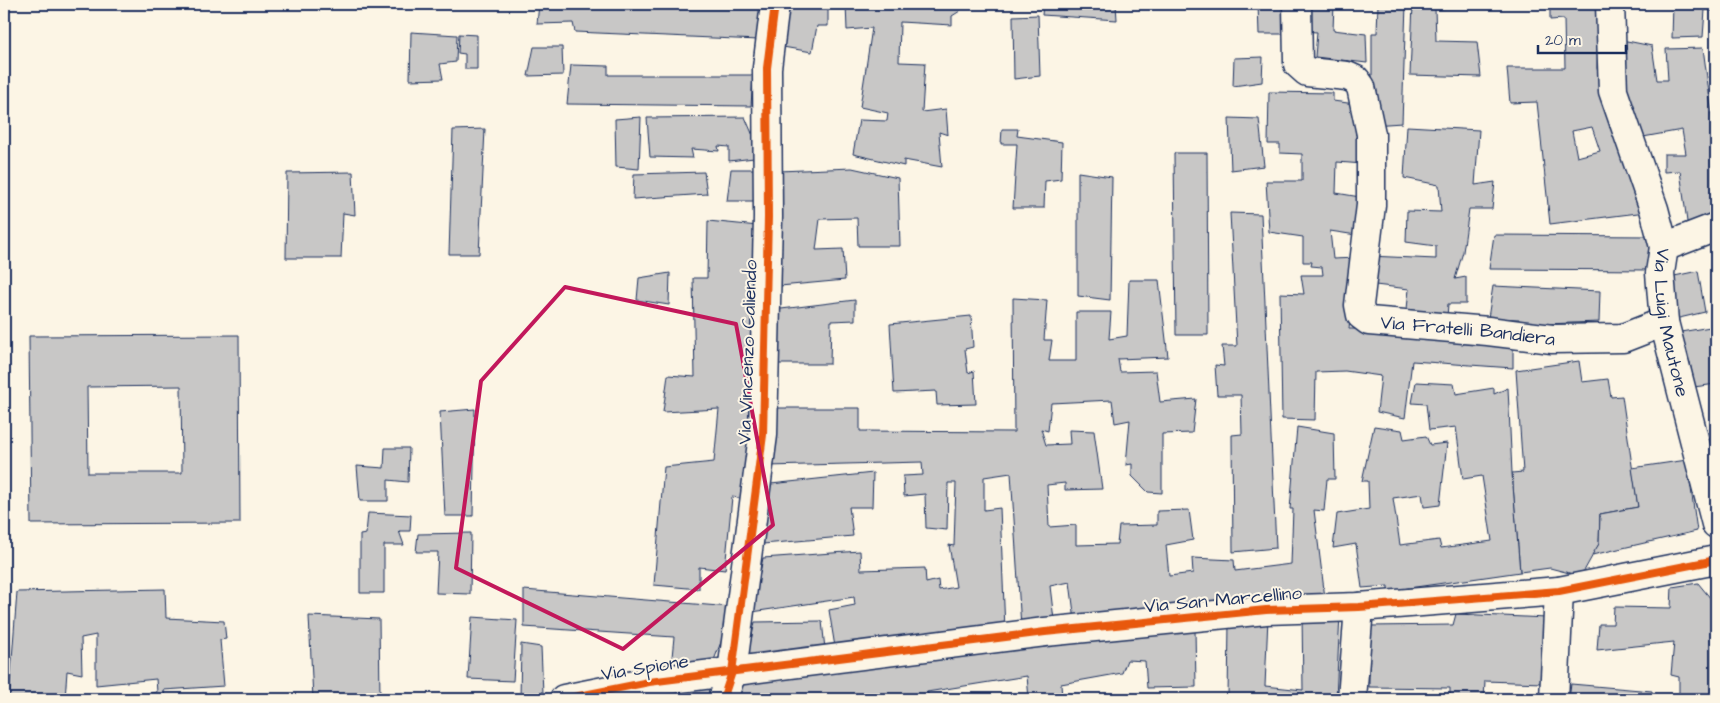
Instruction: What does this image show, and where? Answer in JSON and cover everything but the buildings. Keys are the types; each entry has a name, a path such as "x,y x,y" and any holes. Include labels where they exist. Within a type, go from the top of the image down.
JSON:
{"street":[{"name":"Via Vincenzo Caliendo","path":"723,699 732,672 763,435 768,217 767,68 775,4"},
{"name":"Via Fratelli Bandiera","path":"1297,4 1298,64 1307,72 1347,76 1356,80 1361,87 1371,134 1371,205 1359,305 1361,315 1369,321 1488,331 1552,339 1623,338 1664,322"},
{"name":"Via Luigi Mautone","path":"1610,4 1613,91 1654,209 1664,247 1660,273 1664,322 1716,524"},
{"path":"1664,247 1716,227"},
{"name":"Via San Marcellino","path":"732,672 1045,632 1266,610 1360,607 1558,591 1716,560"},
{"path":"1554,699 1558,591"},
{"path":"1352,699 1360,607"},
{"name":"Via Spione","path":"564,699 649,682 732,672"}],"highlighted area":[{"path":"565,287 736,324 773,525 623,649 456,568 481,381"}],"cycle path":[{"path":"723,699 732,672 763,435 768,217 767,68 775,4"},
{"path":"564,699 649,682 1045,632 1266,610 1359,607 1559,591 1716,560"}]}
